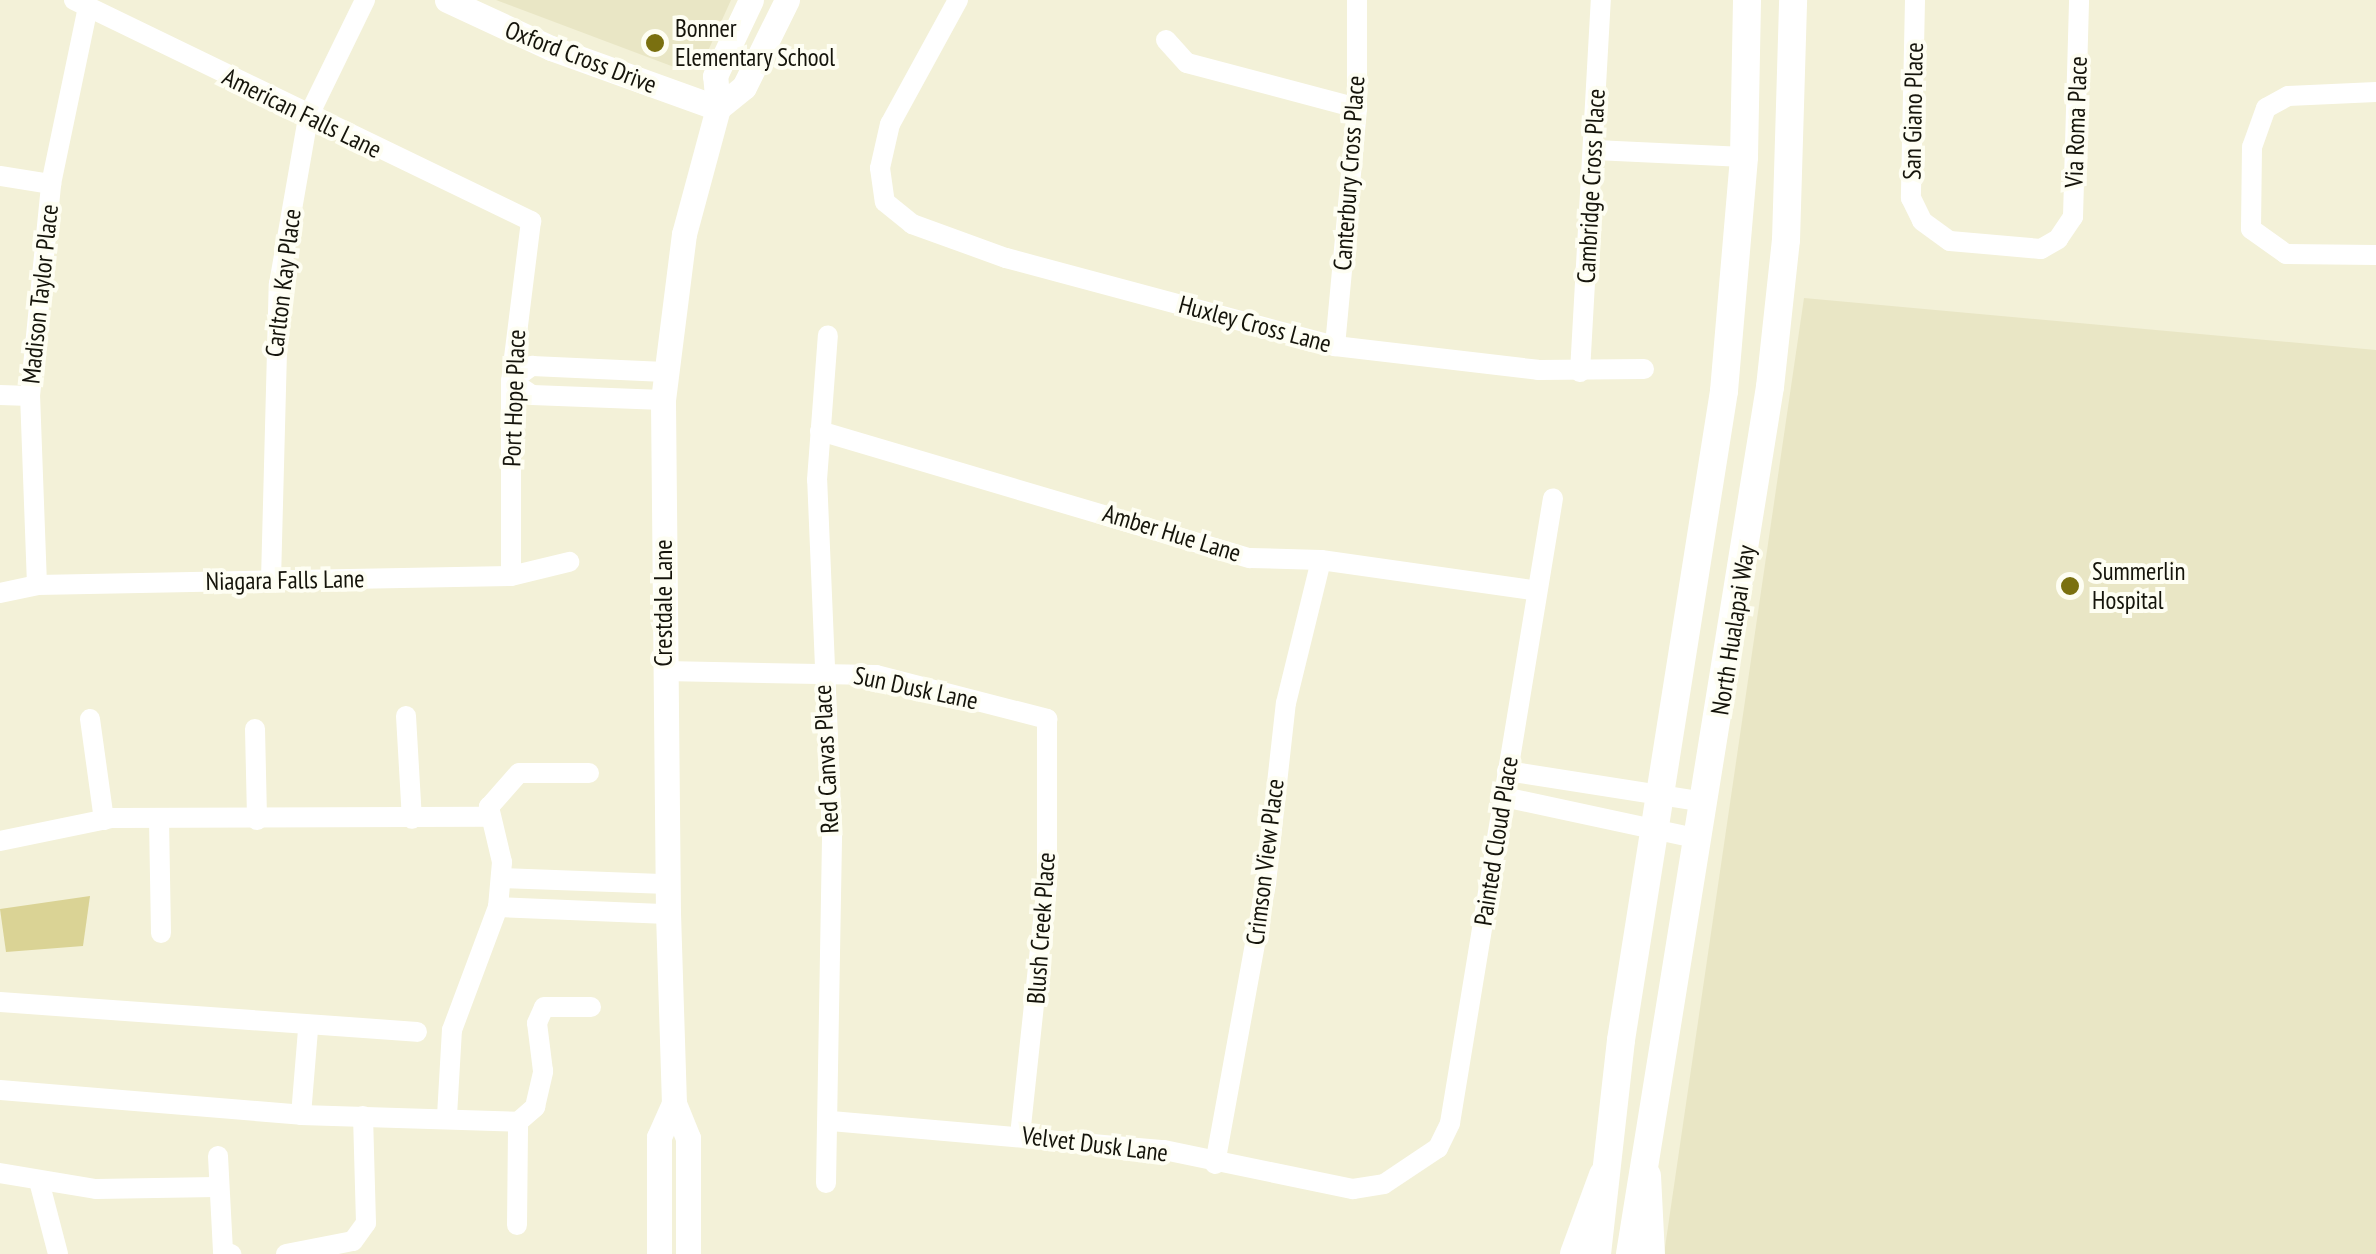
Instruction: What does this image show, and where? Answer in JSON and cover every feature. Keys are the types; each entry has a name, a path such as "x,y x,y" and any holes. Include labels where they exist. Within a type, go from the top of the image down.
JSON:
{"main road":[{"name":"North Hualapai Way","path":"1597,1254 1606,1206 1604,1175 1724,391 1744,157 1747,0"},
{"name":"North Hualapai Way","path":"1630,1254 1706,802 1776,342 1794,0"},
{"path":"1574,1254 1604,1175"},
{"path":"1646,1176 1650,1254"}],"street":[{"name":"Carlton Kay Place","path":"271,580 279,284 308,117 365,0"},
{"name":"Oxford Cross Drive","path":"447,0 551,48 718,108"},
{"name":"Crestdale Lane","path":"688,1254 688,1138 674,1104 668,914 664,372 684,234 718,108 716,76 751,0"},
{"name":"Crestdale Lane","path":"718,108 744,87 787,0"},
{"name":"Huxley Cross Lane","path":"958,0 890,124 880,168 885,202 912,224 1006,258 1335,346 1580,372 1644,369"},
{"name":"Canterbury Cross Place","path":"1335,346 1357,108 1357,0"},
{"name":"Cambridge Cross Place","path":"1580,372 1601,0"},
{"name":"San Giano Place","path":"1915,0 1912,198 1922,220 1950,241 2040,249 2058,240"},
{"name":"Via Roma Place","path":"2058,240 2072,217 2079,0"},
{"name":"American Falls Lane","path":"81,3 308,117 531,221"},
{"name":"Madison Taylor Place","path":"36,585 30,396 51,184 81,3"},
{"path":"1166,40 1187,62 1357,108"},
{"path":"2376,92 2288,96 2266,108 2252,147 2251,230 2262,242 2286,254 2376,255"},
{"path":"1595,150 1744,157"},
{"path":"0,176 51,184"},
{"name":"Port Hope Place","path":"511,576 511,381 531,221"},
{"name":"Red Canvas Place","path":"826,1183 831,1121 826,898 832,834 822,670 820,431 828,334"},
{"path":"663,400 532,395 511,381 532,366 664,372"},
{"path":"0,396 30,396"},
{"name":"Amber Hue Lane","path":"820,431 1250,558 1320,560 1533,590"},
{"name":"Painted Cloud Place","path":"1411,1168 1438,1148 1450,1123 1504,797 1533,590 1552,498"},
{"name":"Crimson View Place","path":"1215,1164 1266,884 1286,703 1320,560"},
{"name":"Niagara Falls Lane","path":"0,593 36,585 511,576 569,562"},
{"name":"Sun Dusk Lane","path":"664,670 822,670 876,675 1047,719"},
{"path":"406,716 412,818"},
{"path":"90,719 104,820"},
{"name":"Blush Creek Place","path":"1020,1136 1047,883 1047,719"},
{"path":"255,729 257,820"},
{"path":"1507,771 1659,812 1700,839"},
{"path":"447,1116 452,1030 498,908 502,878 489,806 518,773 589,774"},
{"path":"1504,797 1659,812 1706,802"},
{"path":"0,841 104,820 490,817"},
{"path":"159,820 161,933"},
{"path":"502,878 668,884"},
{"path":"498,908 668,914"},
{"path":"0,1002 308,1029 417,1032"},
{"path":"0,1090 302,1116 447,1116 518,1122 535,1107 543,1071 537,1023 544,1007 591,1007"},
{"path":"302,1116 308,1029"},
{"name":"Crestdale Lane","path":"659,1254 658,1137 674,1104"},
{"path":"286,1254 353,1241 366,1223 363,1116"},
{"name":"Velvet Dusk Lane","path":"831,1121 1164,1150 1215,1164 1353,1188 1384,1184 1411,1168"},
{"path":"517,1225 518,1122"},
{"path":"218,1156 216,1187 223,1250 231,1254"},
{"path":"0,1173 96,1190 216,1187"},
{"path":"39,1181 58,1254"}],"shaded area":[{"name":"Bonner Elementary School","path":"496,0 731,0 703,62 682,70"},
{"name":"Summerlin Hospital","path":"1804,298 2376,350 2376,1254 1664,1254"},
{"path":"90,896 83,946 6,952 0,909"}],"place":[{"name":"Bonner Elementary School","path":"655,43"},
{"name":"Summerlin Hospital","path":"2070,586"}]}
